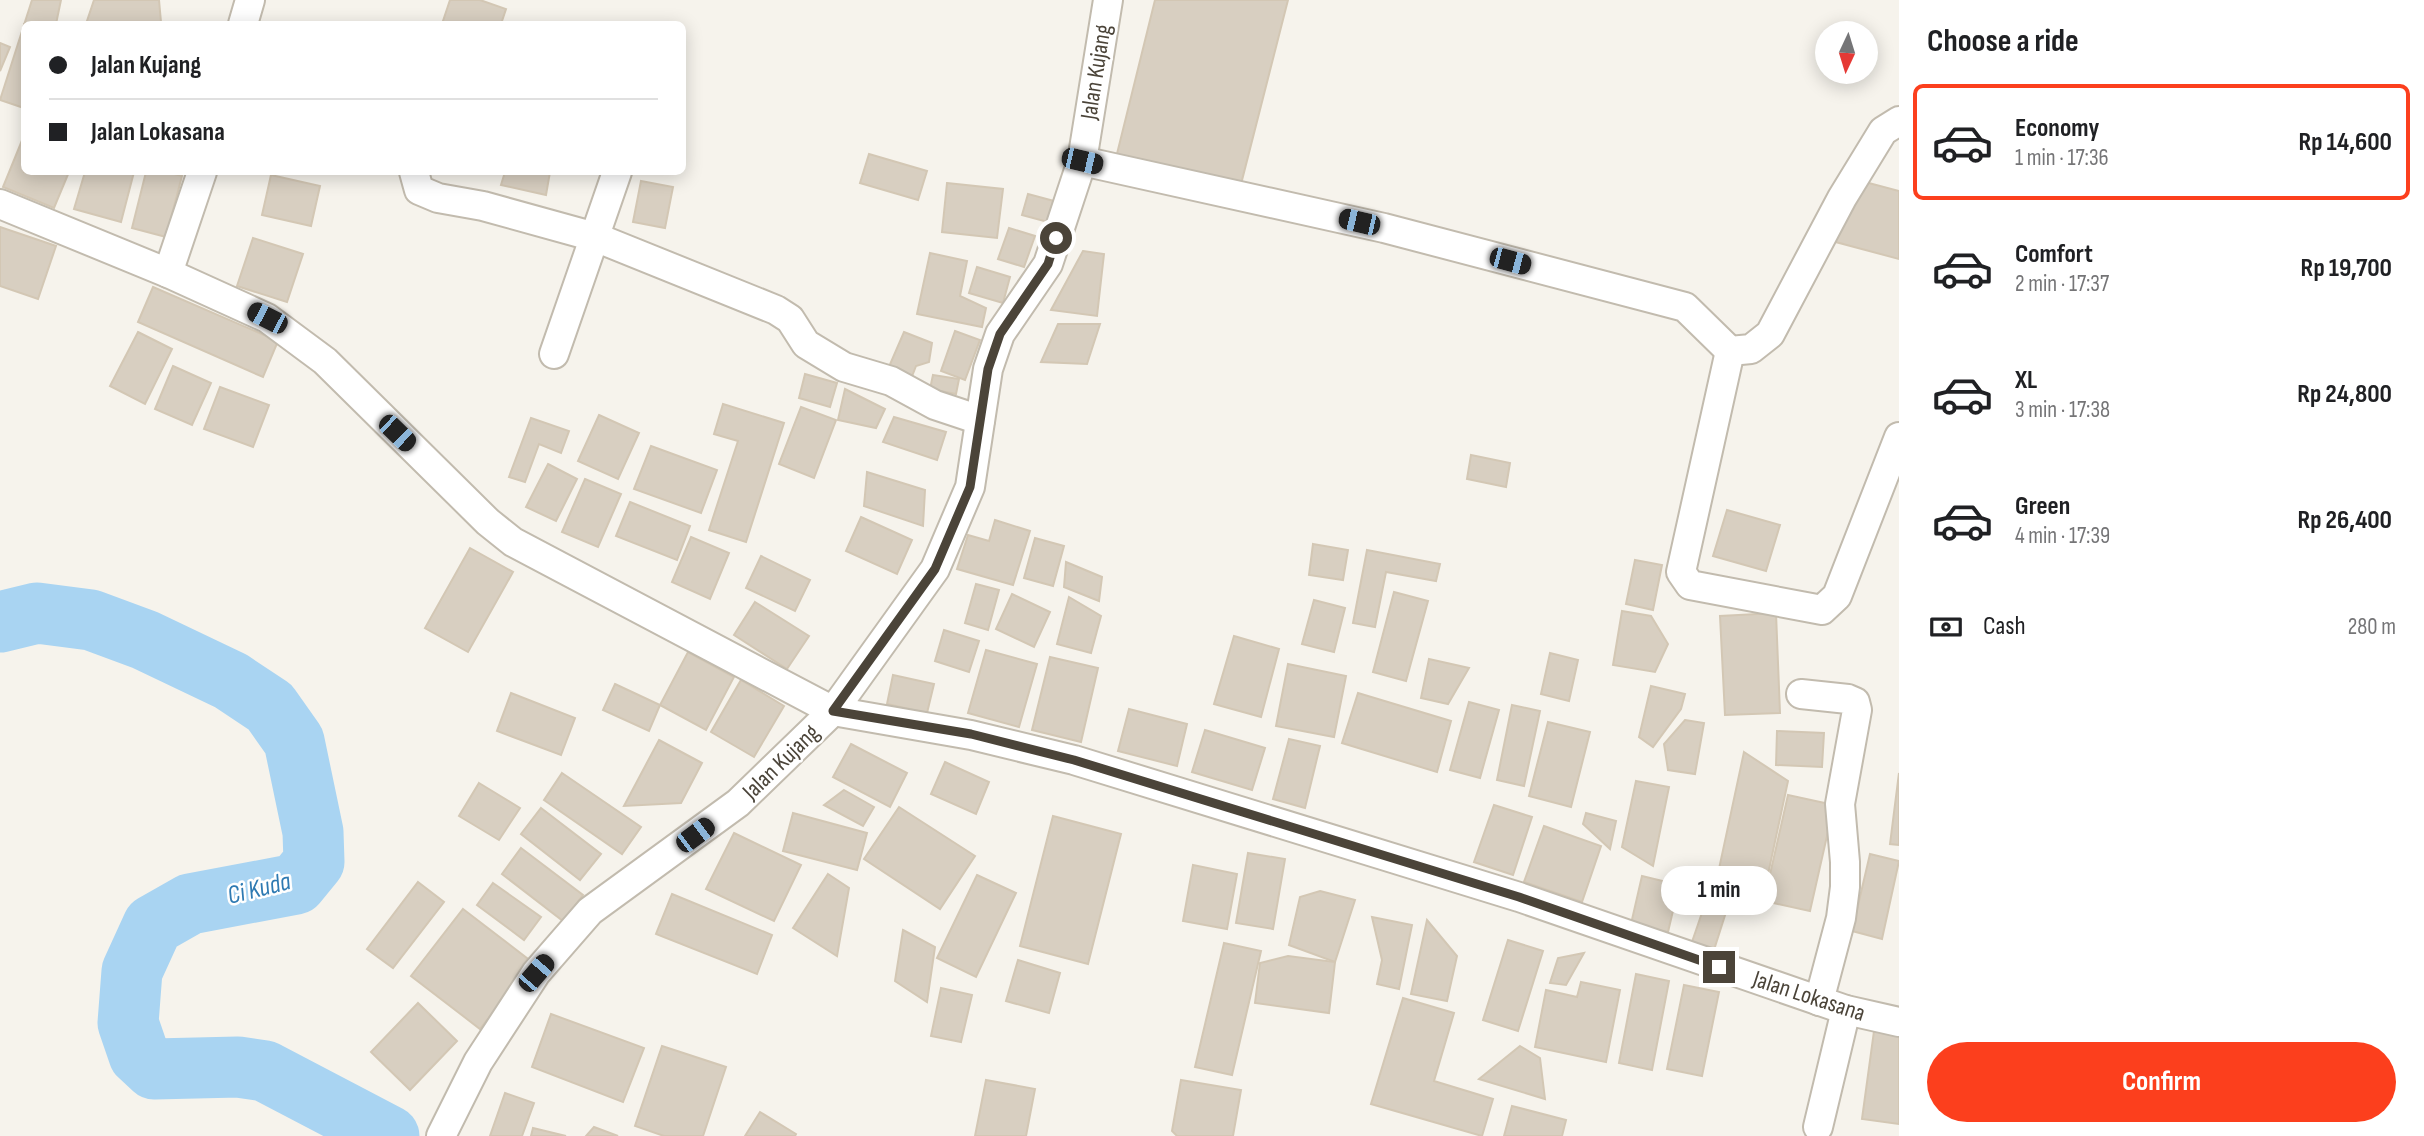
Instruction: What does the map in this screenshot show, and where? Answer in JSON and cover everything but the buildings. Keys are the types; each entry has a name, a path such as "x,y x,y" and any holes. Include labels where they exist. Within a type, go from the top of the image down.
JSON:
{"street":[{"path":"244,21 250,0"},
{"name":"Jalan Kujang","path":"441,1136 478,1062 536,973 590,911 738,803 833,711 935,569 970,487 988,369 1000,334 1048,264 1082,161 1108,0"},
{"path":"1082,161 1384,228 1685,307 1730,351 1751,349 1770,334 1842,198 1884,131 1899,121"},
{"path":"167,273 201,175"},
{"path":"415,175 419,190 438,198 483,206 595,237 776,310 790,319 806,344 844,367 891,381 935,405 980,420"},
{"path":"554,354 616,175"},
{"name":"Jalan Lokasana","path":"0,205 167,273 267,318 325,361 488,522 513,542 833,711 971,734 1074,760 1519,897 1846,1010 1899,1022"},
{"path":"1730,351 1681,572 1690,585 1822,610 1837,596 1899,437"},
{"path":"1801,694 1848,699 1856,702 1857,710 1840,804 1845,862 1841,918 1819,1001"},
{"path":"1818,1127 1846,1010"}],"waterway":[{"name":"Ci Kuda","path":"0,622 37,613 91,620 145,640 231,681 270,707 294,741 313,832 314,862 296,884 190,904 153,925 132,971 128,1023 139,1055 154,1069 238,1067 265,1071 389,1136"}],"route":[{"path":"1056,238 1048,264 1000,334 988,369 970,487 935,569 833,711 971,734 1074,760 1519,897 1719,967"}]}
